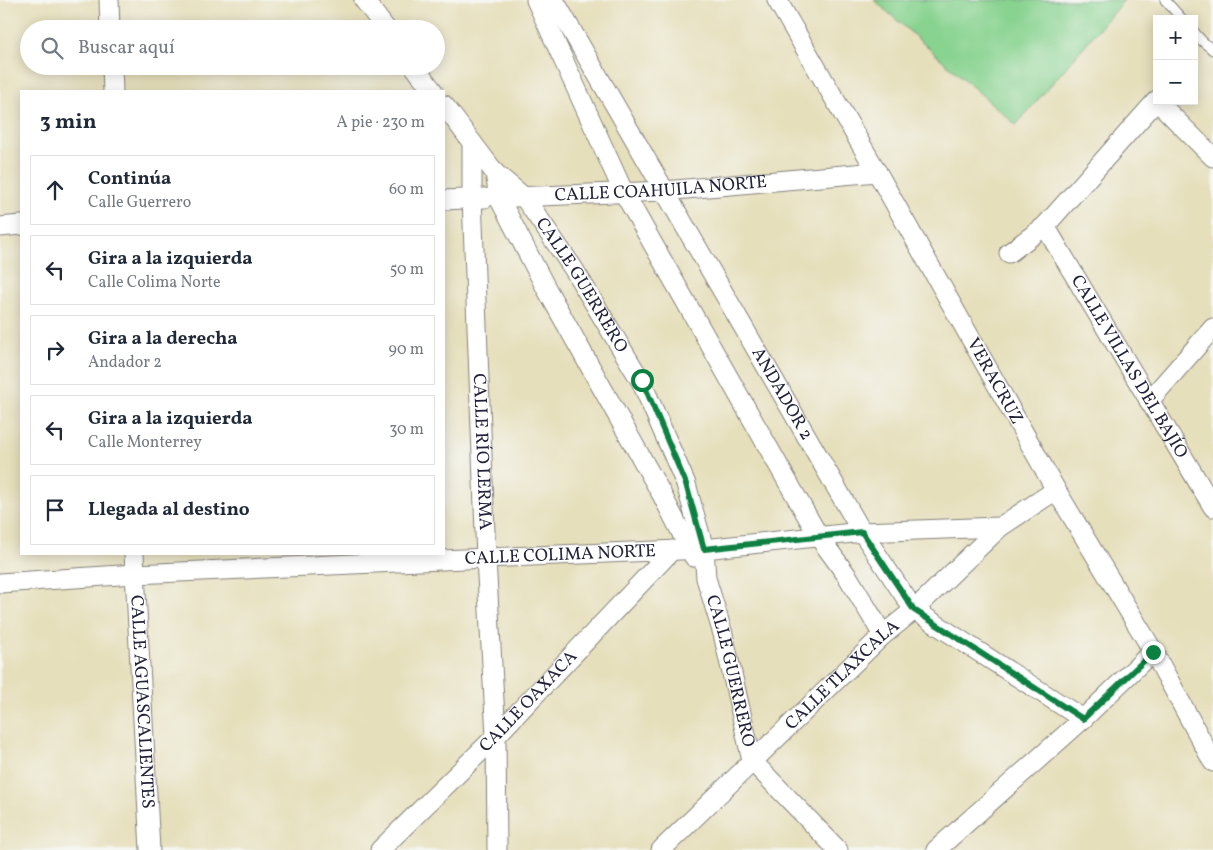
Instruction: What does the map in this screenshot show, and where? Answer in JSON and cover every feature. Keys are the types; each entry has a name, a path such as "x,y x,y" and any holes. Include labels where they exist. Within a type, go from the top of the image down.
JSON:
{"street":[{"path":"109,0 110,20"},
{"path":"364,0 379,20"},
{"path":"536,0 624,193 819,537 848,577 883,635"},
{"name":"ANDADOR 2","path":"554,0 862,532 914,610 1083,719"},
{"name":"VERACRUZ","path":"777,0 877,172 1056,490 1153,652 1213,762"},
{"path":"112,75 113,90"},
{"path":"421,75 432,90"},
{"path":"1009,252 1045,226 1153,105"},
{"path":"1161,105 1213,157"},
{"name":"CALLE GUERRERO","path":"445,106 495,173 524,197 573,268 642,380 686,484 689,549"},
{"name":"CALLE RÍO LERMA","path":"472,143 472,198 486,558 496,736 497,850"},
{"name":"CALLE COAHUILA NORTE","path":"445,200 664,191 877,172"},
{"name":"CALLE GUERRERO","path":"495,173 499,198 546,288 661,493 706,578 723,634 752,762 838,850"},
{"path":"0,227 20,225"},
{"name":"CALLE VILLAS DEL BAJÍO","path":"1045,226 1213,507"},
{"path":"1149,401 1213,328"},
{"name":"CALLE TLAXCALA","path":"661,850 883,635 914,610 1000,527 1056,490"},
{"name":"CALLE COLIMA NORTE","path":"0,583 135,574 689,549 862,532 1000,527"},
{"name":"CALLE OAXACA","path":"380,850 689,549"},
{"name":"CALLE AGUASCALIENTES","path":"134,555 150,850"},
{"path":"936,850 1083,719 1153,652"}],"lane":[{"path":"1166,0 1179,15"},
{"path":"1198,36 1213,50"}],"green space":[{"path":"874,0 1124,0 1016,125"}],"route":[{"path":"642,380 686,484 704,549 862,532 914,610 1083,719 1153,652"}]}
